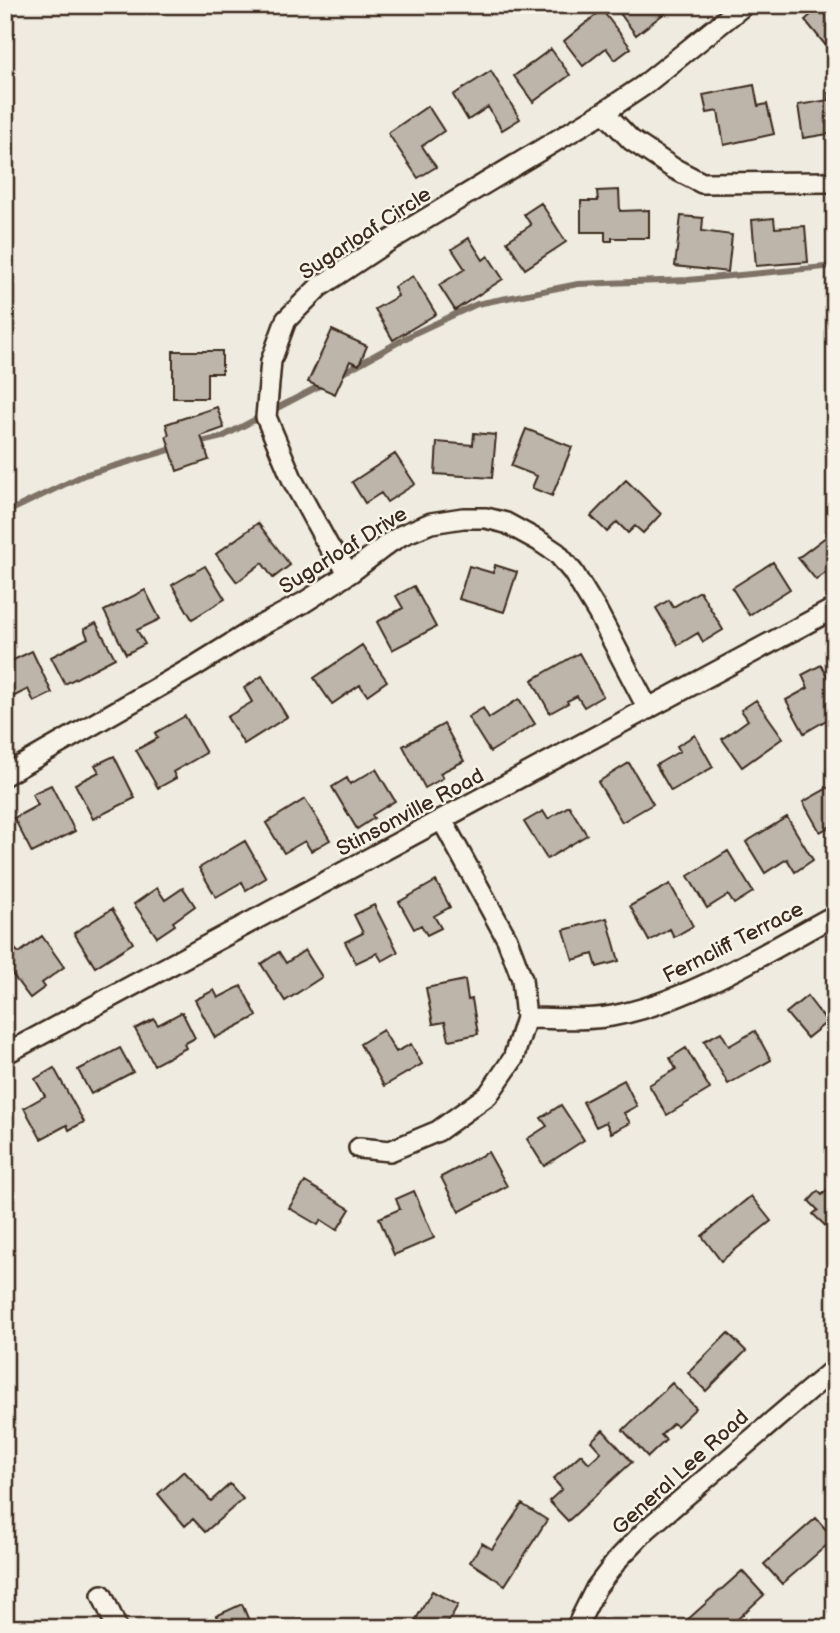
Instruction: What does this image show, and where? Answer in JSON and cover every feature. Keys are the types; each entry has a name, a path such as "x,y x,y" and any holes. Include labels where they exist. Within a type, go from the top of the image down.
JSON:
{"street":[{"name":"Sugarloaf Circle","path":"350,573 323,536 293,481 266,417 271,361 286,320 319,287 384,244 643,86 744,5"},
{"path":"604,112 631,140 673,168 702,183 835,182"},
{"name":"Sugarloaf Drive","path":"5,775 303,603 350,573 395,539 431,523 474,518 506,523 556,553 573,572 598,612 648,709"},
{"name":"Stinsonville Road","path":"5,1054 835,608"},
{"path":"359,1148 390,1151 438,1131 488,1095 513,1059 526,1018 522,978 507,939 442,821"},
{"name":"Ferncliff Terrace","path":"526,1018 611,1017 659,1004 711,982 835,915"},
{"name":"General Lee Road","path":"576,1628 596,1588 647,1529 835,1367"},
{"path":"102,1595 117,1628"}],"building":[{"path":"620,5 675,5 636,35 616,8"},
{"path":"822,5 835,5 835,40 827,47 805,20"},
{"path":"602,10 631,48 615,60 606,48 583,66 564,41"},
{"path":"551,49 570,75 533,102 514,76"},
{"path":"491,71 520,119 502,130 488,107 468,120 453,95"},
{"path":"754,85 758,106 767,104 774,134 724,145 718,111 707,113 703,95"},
{"path":"835,92 835,133 803,138 798,105 829,100 828,93"},
{"path":"428,106 444,131 422,146 436,167 418,178 388,133"},
{"path":"619,190 620,211 649,210 649,238 612,238 612,241 605,241 605,232 581,232 581,201 598,201 597,191"},
{"path":"541,203 566,242 525,269 507,241 531,225 524,214"},
{"path":"681,216 703,218 702,231 732,235 728,272 675,266"},
{"path":"774,218 775,228 805,226 808,262 756,266 752,220"},
{"path":"835,222 835,256 830,223"},
{"path":"469,238 483,260 488,256 503,279 455,310 439,285 465,269 452,249"},
{"path":"413,276 436,314 393,340 375,309 398,296 394,287"},
{"path":"332,330 367,346 359,365 350,361 335,394 308,382"},
{"path":"173,351 222,351 222,373 207,373 207,398 173,398"},
{"path":"217,407 224,428 201,436 209,460 177,471 166,436 169,435 166,424"},
{"path":"526,429 572,447 552,496 532,488 537,476 511,466"},
{"path":"474,433 496,435 492,478 435,474 437,442 473,445"},
{"path":"395,454 415,484 387,502 381,493 365,503 352,482"},
{"path":"626,480 661,514 643,533 635,526 628,533 617,522 607,532 591,516"},
{"path":"258,523 290,565 273,578 262,563 237,582 216,554"},
{"path":"835,530 835,566 816,580 798,558"},
{"path":"773,562 790,589 749,615 732,588"},
{"path":"495,565 517,572 504,612 459,599 469,566 493,573"},
{"path":"205,566 225,599 192,619 172,585"},
{"path":"414,586 436,627 392,650 377,622 403,608 396,596"},
{"path":"145,590 160,619 137,630 145,644 126,654 104,611"},
{"path":"700,591 723,630 703,642 698,633 678,645 656,608 669,600 673,607"},
{"path":"96,623 115,658 65,684 51,657 88,638 84,629"},
{"path":"362,645 387,681 367,695 360,685 332,704 314,678"},
{"path":"32,651 52,693 34,702 28,689 5,701 5,664"},
{"path":"579,653 603,696 584,707 577,696 550,713 532,680"},
{"path":"821,665 835,689 835,715 804,733 786,700 808,688 802,675"},
{"path":"262,676 287,717 244,744 227,717 252,702 244,688"},
{"path":"519,699 535,724 490,752 468,717 483,708 489,718"},
{"path":"756,700 783,738 742,767 722,739 748,720 741,710"},
{"path":"185,716 206,753 173,772 176,778 158,788 136,750 158,738 155,733"},
{"path":"444,724 464,761 440,773 443,778 425,788 403,746"},
{"path":"695,735 713,767 671,791 656,765 680,751 677,746"},
{"path":"114,756 135,798 93,819 75,784 99,772 95,765"},
{"path":"629,763 653,804 622,822 598,782"},
{"path":"376,769 395,801 372,815 374,818 357,829 332,787 347,778 350,784"},
{"path":"835,784 835,824 820,832 803,802"},
{"path":"51,785 75,831 32,853 14,818 38,805 32,794"},
{"path":"305,799 330,840 311,851 305,841 284,853 266,823"},
{"path":"569,806 587,835 547,859 524,822 543,811 548,819"},
{"path":"787,817 813,860 795,872 787,859 765,873 746,842"},
{"path":"245,841 266,878 246,890 242,882 216,897 199,868"},
{"path":"728,851 753,892 734,904 728,895 707,908 688,876"},
{"path":"436,881 450,907 434,916 441,928 427,935 421,925 414,929 399,902"},
{"path":"670,884 693,926 674,937 670,929 649,941 630,906"},
{"path":"157,888 165,900 183,888 195,906 157,937 134,904"},
{"path":"374,905 398,952 382,961 377,953 356,963 345,942 363,933 354,915"},
{"path":"112,909 133,943 95,967 74,933"},
{"path":"607,918 619,961 597,967 593,954 573,960 564,930"},
{"path":"42,936 64,967 42,983 45,987 30,998 5,965 5,956 15,949 19,953"},
{"path":"305,950 322,977 285,1001 261,964 279,952 286,963"},
{"path":"465,980 468,1000 472,999 478,1034 449,1040 445,1022 433,1024 426,988"},
{"path":"241,986 257,1016 215,1038 195,1000 214,990 218,998"},
{"path":"807,996 827,1022 807,1038 786,1013"},
{"path":"182,1012 195,1038 184,1044 186,1048 154,1065 135,1029 154,1019 158,1025"},
{"path":"383,1030 396,1052 411,1044 422,1064 384,1086 360,1044"},
{"path":"755,1031 771,1060 728,1084 704,1041 721,1032 729,1046"},
{"path":"120,1048 133,1072 91,1094 78,1070"},
{"path":"686,1048 710,1089 667,1115 649,1085 676,1069 670,1058"},
{"path":"54,1068 84,1122 69,1130 67,1125 41,1139 24,1108 45,1096 35,1079"},
{"path":"624,1080 637,1106 624,1113 630,1123 611,1133 606,1122 596,1127 583,1102"},
{"path":"561,1105 584,1140 544,1166 527,1139 547,1126 541,1118"},
{"path":"488,1152 507,1186 459,1212 441,1177"},
{"path":"305,1182 350,1209 337,1230 321,1220 318,1225 289,1208"},
{"path":"835,1182 835,1235 813,1214 818,1210 809,1201 818,1191 822,1195"},
{"path":"414,1191 434,1238 394,1255 379,1218 400,1209 396,1199"},
{"path":"751,1196 771,1221 721,1261 702,1236"},
{"path":"728,1333 746,1351 706,1391 688,1373"},
{"path":"672,1383 696,1408 677,1426 673,1423 661,1435 666,1440 648,1457 623,1430"},
{"path":"603,1430 632,1462 568,1521 549,1501 562,1489 553,1479 581,1454 589,1463 601,1452 591,1441"},
{"path":"184,1471 211,1501 230,1484 243,1499 205,1532 193,1519 185,1526 158,1494"},
{"path":"522,1504 547,1520 505,1585 470,1562 482,1543 492,1549"},
{"path":"816,1518 834,1539 782,1584 764,1564"},
{"path":"742,1571 764,1595 728,1628 692,1628 686,1621"},
{"path":"432,1591 458,1605 446,1626 442,1624 440,1628 411,1628"},
{"path":"242,1604 252,1628 222,1628 216,1616"}],"waterway":[{"path":"339,375 415,333 477,304 578,284 688,280 835,266"},
{"path":"197,443 222,437 323,384"},
{"path":"5,513 84,475 176,448"}]}
